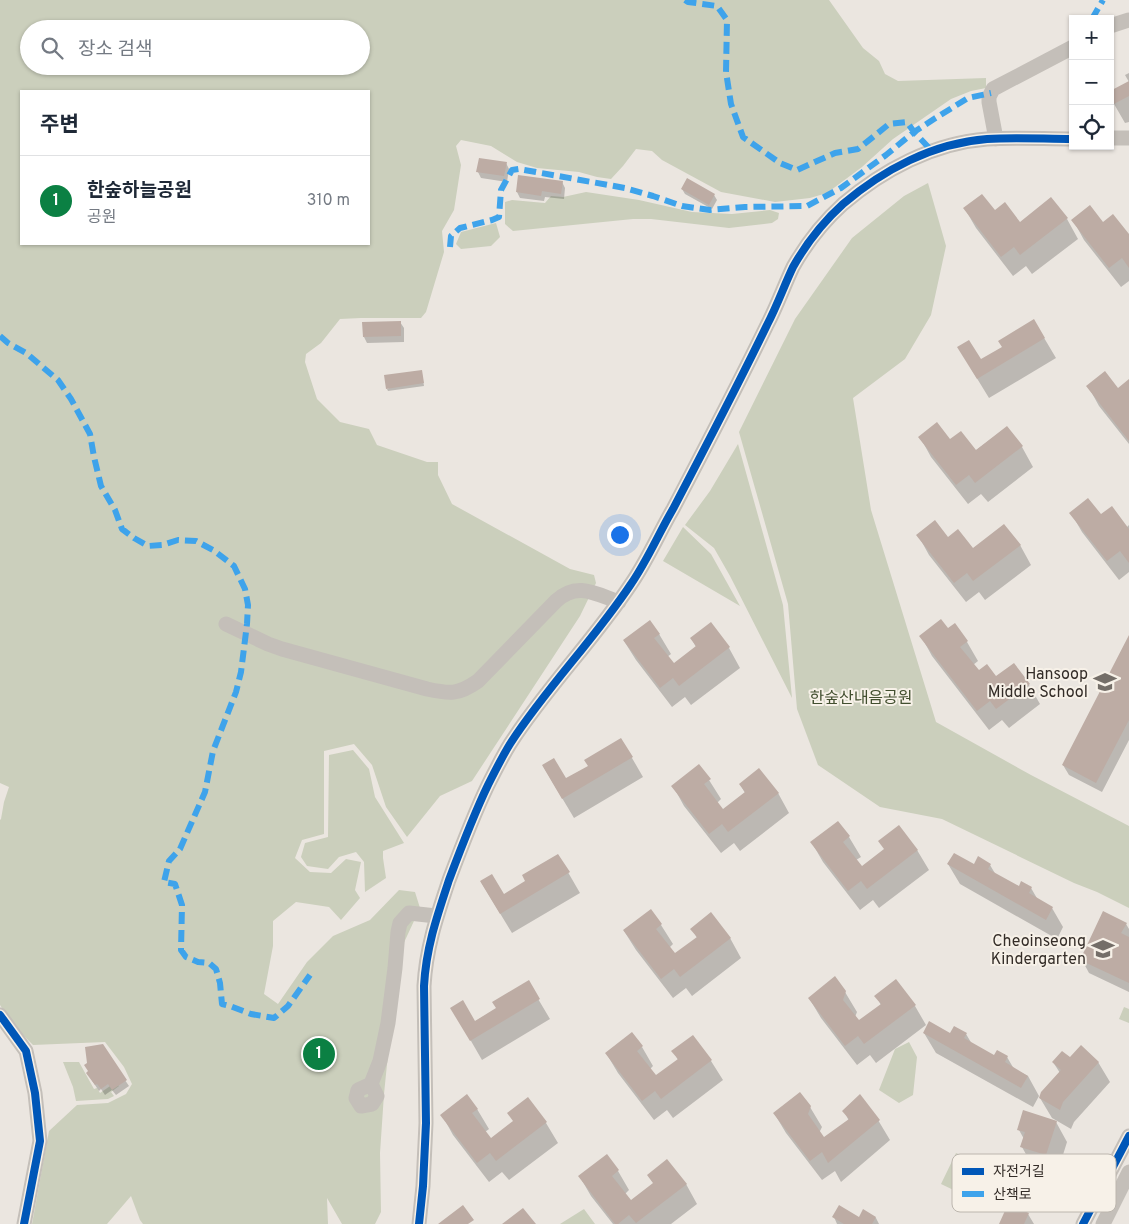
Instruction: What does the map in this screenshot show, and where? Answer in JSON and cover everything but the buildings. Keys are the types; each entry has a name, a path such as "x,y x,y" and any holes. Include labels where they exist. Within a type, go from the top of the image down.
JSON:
{"street":[{"path":"1114,25 1129,20"},
{"path":"996,139 989,102 989,97 994,89 1069,49"},
{"path":"1114,138 1129,138"},
{"path":"418,1224 423,1186 426,1123 424,979 427,954 436,916 474,815 510,745 539,704 610,615 638,573 708,444 774,312 795,265 816,233 832,214 863,188 921,155 965,142 996,139 1069,139"},
{"path":"226,624 268,644 427,689 454,693 478,681 566,593 580,590 588,591 619,602"},
{"path":"371,1084 380,1061 388,1023 400,923 409,912 436,916"},
{"path":"0,1016 26,1052 35,1094 40,1141 24,1224"},
{"path":"1116,1161 1129,1136"},
{"path":"1116,1198 1129,1172"},
{"path":"1083,1224 1089,1212"},
{"path":"1103,1224 1109,1212"}],"green space":[{"path":"0,0 829,0 863,48 879,61 885,74 898,81 986,78 986,88 971,91 951,99 893,139 862,167 827,193 810,198 775,202 721,192 662,160 652,151 636,149 611,179 579,172 537,168 517,162 491,146 461,140 456,146 461,165 454,210 442,231 444,252 426,312 421,318 340,319 321,343 306,354 305,362 317,399 340,422 369,429 377,445 427,462 438,462 438,475 452,504 570,569 594,575 596,583 580,616 472,781 440,796 407,837 386,807 372,765 354,744 324,751 324,834 302,840 295,858 310,872 331,873 346,859 361,862 355,890 360,898 341,920 329,907 296,902 273,921 273,946 264,994 278,1004 307,962 333,936 370,920 399,890 415,892 420,908 401,949 394,995 380,1153 381,1212 375,1224 342,1224 327,1198 328,1224 143,1224 131,1196 107,1224 32,1224 49,1131 77,1105 108,1103 126,1094 132,1084 124,1067 105,1042 33,1045 13,1025 0,1005 0,820 9,787 0,783"},
{"name":"한숲산내음공원","path":"928,183 946,246 931,315 905,359 853,398 871,510 936,722 1031,775 1129,826 1129,908 942,819 880,807 818,765 797,709 788,604 739,432 795,319 852,238 904,196"},
{"path":"586,192 639,200 692,212 732,214 770,210 779,213 778,219 772,223 729,228 651,219 633,219 513,231 505,224 505,202 512,200 545,203 551,196 563,197"},
{"path":"496,223 500,237 491,246 461,249 456,244 461,232"},
{"path":"738,444 783,605 792,698 714,548 685,525 710,491"},
{"path":"683,527 711,554 740,606 663,561"},
{"path":"353,750 369,769 375,797 404,843 383,851 386,878 365,892 364,862 356,852 339,857 328,869 307,866 301,857 305,843 328,837 329,755"},
{"path":"1124,1007 1129,1009 1129,1023 1119,1019"},
{"path":"909,1042 917,1057 913,1095 899,1103 879,1090 895,1049"},
{"path":"63,1062 79,1062 94,1089 97,1088 100,1093 116,1082 119,1086 111,1092 114,1096 108,1099 76,1101 73,1087"},
{"path":"952,1161 952,1189 941,1184"},
{"path":"584,1209 595,1224 560,1224"}],"marked path":[{"path":"685,0 717,6 727,20 726,72 731,104 743,137 780,163 797,170 835,153 858,149 889,124 907,122 932,151"},
{"path":"1094,15 1103,0"},
{"path":"450,247 451,236 460,228 499,217 501,190 512,170 519,169 625,188 682,206 710,210 745,207 807,206 841,188 914,132 968,98 991,93"},
{"path":"0,336 26,353 58,380 71,399 90,434 101,486 115,510 122,529 148,546 162,545 178,540 196,541 213,550 234,566 245,589 248,605 241,672 236,692 213,751 205,792 180,849 169,861 164,882 175,884 182,905 181,950 186,957 198,962 209,963 216,969 220,983 222,1004 251,1014 274,1018 288,1006 310,975"}],"cycle path":[{"path":"419,1224 426,1123 425,972 436,919 477,808 501,759 524,723 602,625 642,566 733,394 771,318 798,258 822,226 843,204 875,180 928,152 947,146 987,139 1069,139"},
{"path":"0,1015 26,1051 35,1093 40,1141 24,1224"},
{"path":"1116,1161 1129,1136"},
{"path":"1083,1224 1089,1212"}],"place":[{"name":"Hansoop Middle School","path":"1105,682"},
{"name":"Cheoinseong Kindergarten","path":"1103,949"},
{"name":"한숲하늘공원","path":"319,1054"}]}
